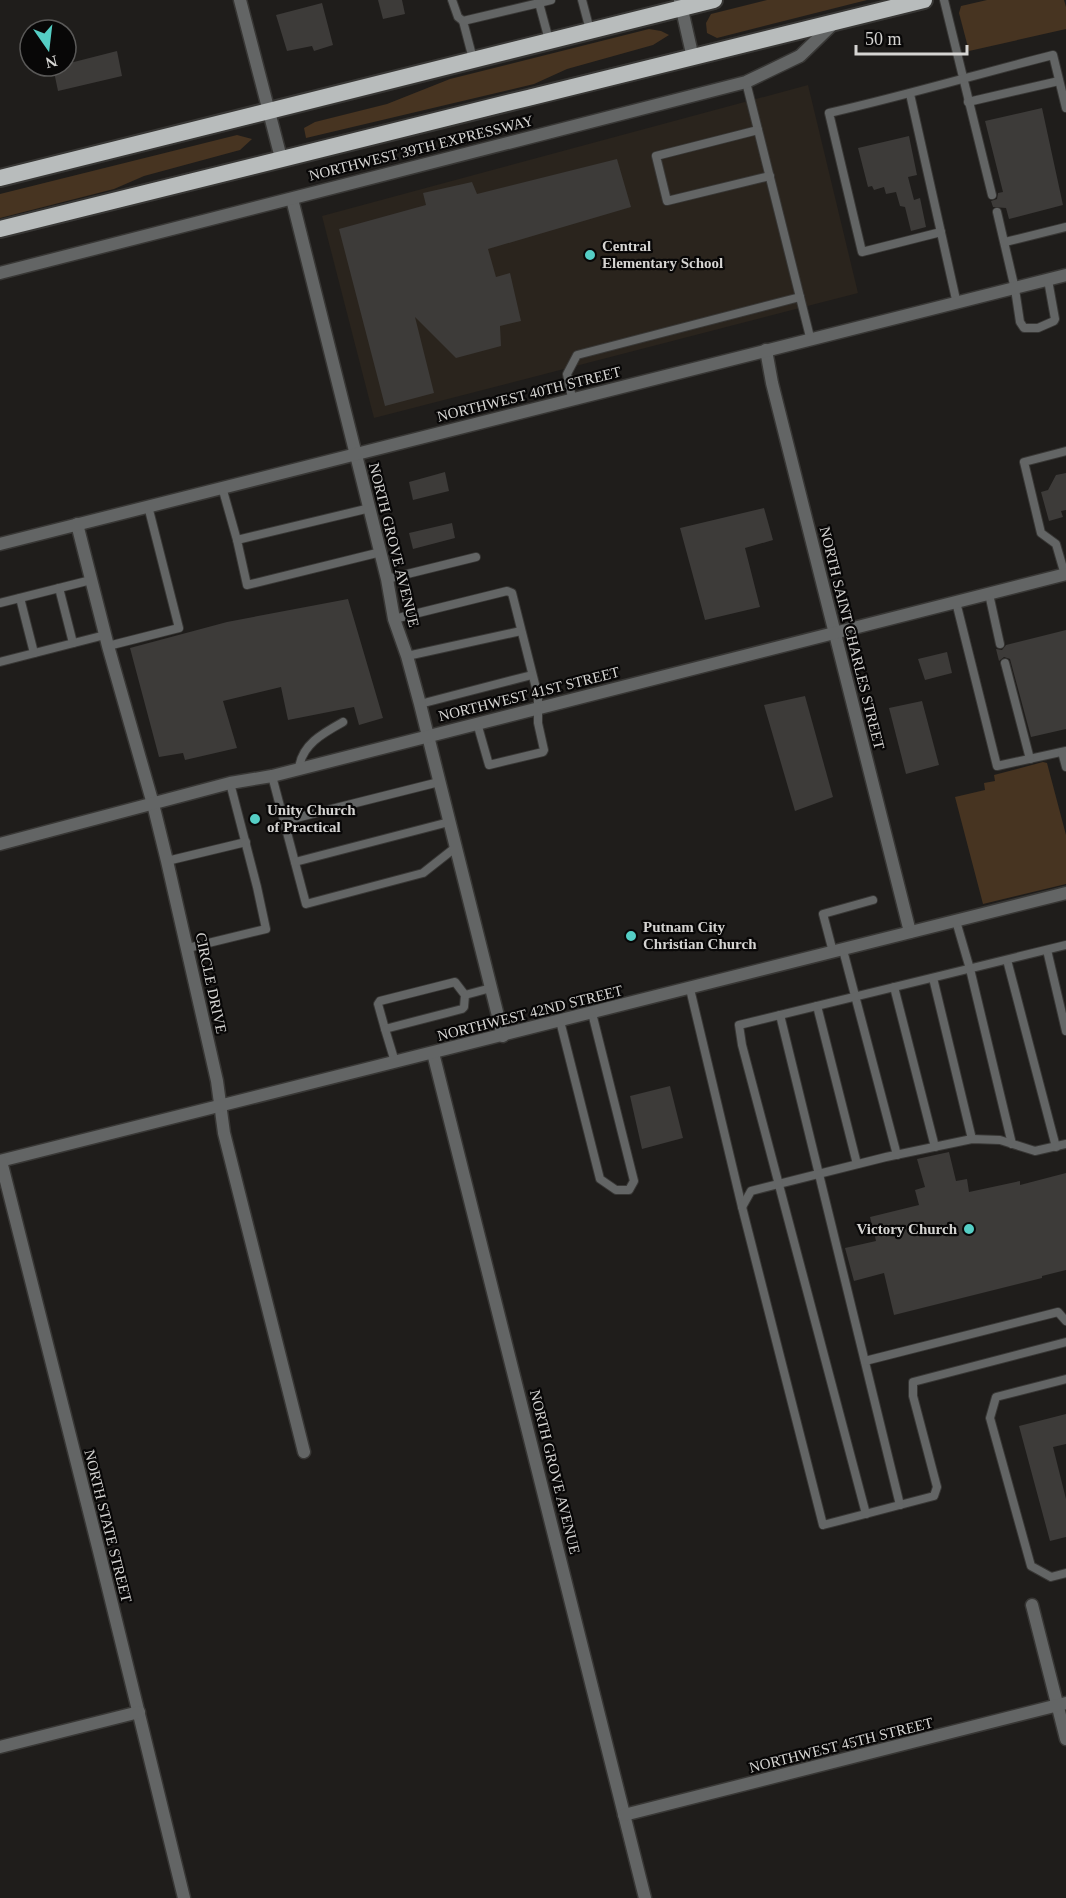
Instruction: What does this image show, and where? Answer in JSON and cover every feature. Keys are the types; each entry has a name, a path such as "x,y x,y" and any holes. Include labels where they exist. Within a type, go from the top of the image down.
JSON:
{"highway":[{"path":"0,178 590,30 681,4 714,0"},
{"name":"NORTHWEST 39TH EXPRESSWAY","path":"0,229 924,0"}],"street":[{"path":"240,0 281,158"},
{"path":"681,4 693,58"},
{"name":"NORTHWEST 39TH EXPRESSWAY","path":"0,273 746,82 800,56 835,22"},
{"name":"NORTH GROVE AVENUE","path":"292,199 381,552 394,619 420,704 503,1036"},
{"name":"NORTHWEST 40TH STREET","path":"0,544 1066,275"},
{"name":"NORTH SAINT CHARLES STREET","path":"766,350 772,383 910,932"},
{"name":"CIRCLE DRIVE","path":"77,524 106,641 167,861 217,1081 224,1133 304,1452"},
{"name":"NORTHWEST 41ST STREET","path":"0,844 230,783 272,776 1066,575"},
{"name":"NORTHWEST 42ND STREET","path":"1,1161 1066,893"},
{"name":"NORTH GROVE AVENUE","path":"433,1053 645,1898"},
{"name":"NORTH STATE STREET","path":"1,1161 184,1898"},
{"path":"1032,1605 1062,1705 1066,1739"},
{"name":"NORTHWEST 45TH STREET","path":"624,1815 1062,1705"},
{"path":"0,1747 139,1712"}],"lane":[{"path":"452,0 458,17 463,21 472,59"},
{"path":"463,21 551,0"},
{"path":"582,0 590,30"},
{"path":"944,0 992,195"},
{"path":"539,3 549,40"},
{"path":"941,232 862,252 829,113 910,94 963,77 1053,56 1066,108"},
{"path":"968,102 1059,81"},
{"path":"746,82 811,341"},
{"path":"910,94 957,303"},
{"path":"758,130 656,156 667,201 770,176"},
{"path":"997,212 1022,326 1029,329 1038,328 1050,324 1055,319 1048,280"},
{"path":"1005,242 1066,227"},
{"path":"572,398 567,374 577,355 800,297"},
{"path":"1066,451 1024,462 1041,533 1056,544 1066,575"},
{"path":"222,487 247,585 381,552"},
{"path":"0,662 73,643 106,641 179,628 148,506"},
{"path":"237,540 370,508"},
{"path":"387,579 476,557"},
{"path":"0,603 91,580"},
{"path":"59,588 73,643"},
{"path":"394,619 507,591 512,593 538,696 538,723 544,750 533,755 489,765 477,723"},
{"path":"989,594 1000,644"},
{"path":"21,598 34,653"},
{"path":"956,602 998,766 1064,751 1066,767"},
{"path":"407,656 521,631"},
{"path":"1005,663 1030,759"},
{"path":"420,704 532,675"},
{"path":"299,769 300,757 309,746 321,734 343,722"},
{"path":"272,776 306,904 423,873 456,848"},
{"path":"284,821 439,782"},
{"path":"188,948 266,929 230,783"},
{"path":"295,862 449,822"},
{"path":"167,861 246,842"},
{"path":"873,900 823,914 855,997 897,1155"},
{"path":"956,921 970,969 1012,1144"},
{"path":"866,1514 742,1045 739,1025 1066,945"},
{"path":"1047,950 1066,1031"},
{"path":"1007,960 1056,1147"},
{"path":"933,978 972,1139"},
{"path":"385,1029 462,1009 465,995 455,982 380,1001 378,1004 385,1029 395,1062"},
{"path":"894,987 935,1147"},
{"path":"465,995 491,988"},
{"path":"690,989 742,1207 823,1525 934,1496 937,1487 913,1396 913,1382 1066,1342"},
{"path":"818,1006 857,1164"},
{"path":"560,1021 600,1179 616,1190 629,1190 634,1181 592,1013"},
{"path":"780,1015 900,1505"},
{"path":"742,1207 751,1191 857,1164 972,1139 1000,1140 1035,1151 1066,1144"},
{"path":"865,1362 1058,1312 1066,1321"},
{"path":"1066,1379 996,1397 990,1418 1030,1566 1051,1576 1066,1572"}],"shaded area":[{"path":"767,0 867,0 717,38 707,33 706,23 711,14"},
{"path":"987,0 1064,0 1066,29 969,51 959,13 961,6"},
{"path":"649,29 669,35 653,45 567,69 534,84 306,138 304,128 315,122 387,104 450,79"},
{"name":"Central Elementary School","path":"808,85 858,293 374,418 322,216"},
{"path":"237,135 252,139 240,150 144,176 114,189 0,218 0,194"},
{"path":"1043,762 1047,763 1066,835 1066,884 983,904 955,797 985,790 984,783 995,781 994,775"}],"building":[{"path":"378,0 402,0 405,14 383,19"},
{"path":"322,3 333,45 314,51 312,46 287,51 276,15"},
{"path":"117,51 122,76 58,91 55,78 78,78 78,61"},
{"path":"1042,108 1063,205 1009,219 1006,208 993,207 991,201 997,199 998,193 1003,192 985,121"},
{"path":"909,136 917,175 908,177 914,200 920,198 926,227 911,231 905,207 900,206 896,192 886,194 884,187 874,190 872,186 868,187 858,148"},
{"path":"617,159 631,207 488,249 496,277 510,273 521,321 500,326 501,346 456,358 415,317 434,393 385,406 339,229 426,205 423,193 472,182 477,194"},
{"path":"445,472 449,491 413,500 409,482"},
{"path":"1066,473 1066,510 1061,511 1063,517 1049,521 1041,492 1048,490 1056,475"},
{"path":"764,508 773,540 745,548 760,607 705,620 680,528"},
{"path":"452,523 455,538 413,549 409,533"},
{"path":"348,599 383,718 359,725 354,707 288,720 281,687 223,701 237,748 185,760 183,753 159,757 130,648 227,622"},
{"path":"1066,630 1066,729 1031,737 1010,659 1004,657 999,661 996,649 1002,650 1006,645"},
{"path":"947,652 952,673 925,680 918,659"},
{"path":"805,696 833,797 795,811 764,705"},
{"path":"922,701 939,765 906,774 889,708"},
{"path":"670,1086 683,1138 642,1149 630,1096"},
{"name":"Victory Church","path":"949,1152 956,1181 967,1179 969,1192 1020,1181 1020,1185 1066,1173 1066,1270 894,1315 884,1273 854,1281 845,1248 876,1241 870,1217 919,1205 915,1190 925,1187 917,1159"},
{"path":"1066,1414 1066,1444 1053,1447 1066,1499 1066,1537 1050,1541 1019,1426"}],"place":[{"name":"Central Elementary School","path":"590,255"},
{"name":"Unity Church of Practical","path":"255,819"},
{"name":"Putnam City Christian Church","path":"631,936"},
{"name":"Victory Church","path":"969,1229"}]}
